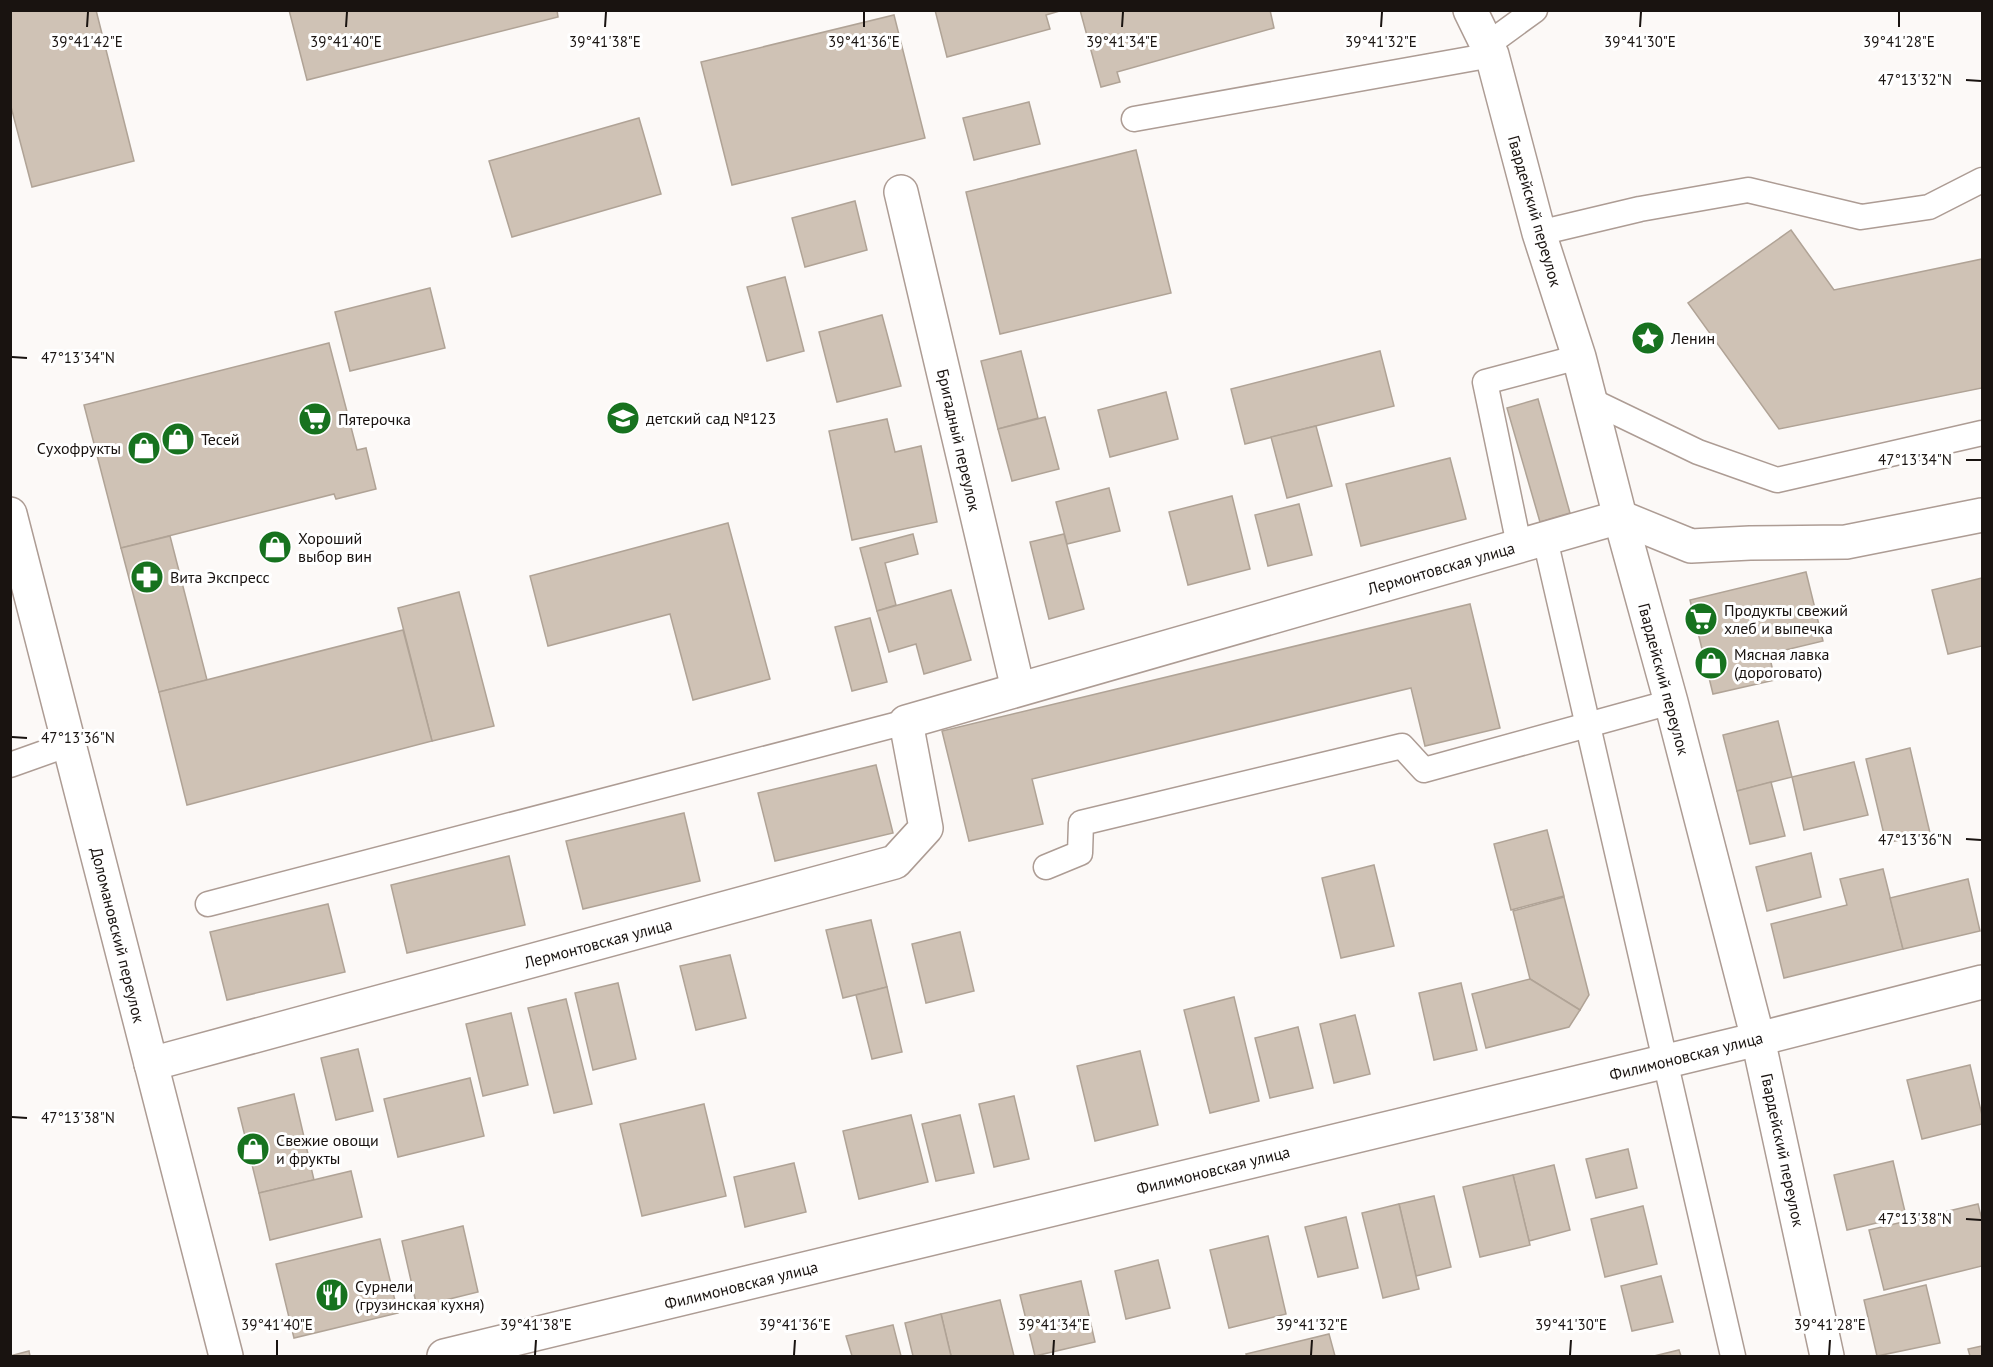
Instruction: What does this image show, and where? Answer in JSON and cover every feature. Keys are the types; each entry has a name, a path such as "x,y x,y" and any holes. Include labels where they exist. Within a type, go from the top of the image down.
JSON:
{"street":[{"name":"Гвардейский переулок","path":"1470,10 1489,50 1539,233 1579,357 1671,702 1758,1039 1827,1356"},
{"name":"Бригадный переулок","path":"901,192 1018,689"},
{"name":"Доломановский переулок","path":"10,514 226,1356"},
{"path":"1620,517 1691,546 1846,542 1983,515"},
{"name":"Лермонтовская улица","path":"151,1064 895,862 926,828 906,722 1620,517"},
{"name":"Филимоновская улица","path":"444,1356 1758,1039 1983,982"}],"lane":[{"path":"1134,119 1489,50 1535,10"},
{"path":"1539,233 1640,209 1748,190 1861,217 1929,207 1983,180"},
{"path":"1579,357 1485,382 1588,725 1733,1356"},
{"path":"1590,400 1698,452 1777,480 1983,433"},
{"path":"1046,867 1080,853 1082,823 1402,746 1424,770 1671,702"},
{"name":"Лермонтовская улица","path":"208,904 906,722"},
{"path":"10,765 69,744"}],"building":[{"path":"10,10 96,10 134,161 32,187 10,103"},
{"path":"289,10 557,10 558,17 307,80"},
{"path":"935,10 1063,10 1046,15 1050,29 947,57"},
{"path":"1080,10 1270,10 1274,28 1117,72 1120,82 1101,87"},
{"path":"894,15 925,138 732,185 701,62"},
{"path":"1029,102 1040,144 974,160 963,118"},
{"path":"639,118 661,194 512,237 489,161"},
{"path":"1136,150 1171,293 1000,334 966,192"},
{"path":"855,201 867,250 805,267 792,218"},
{"path":"1791,230 1834,290 1982,259 1982,388 1779,429 1688,303"},
{"path":"785,277 804,351 767,361 747,287"},
{"path":"430,288 445,348 350,371 335,312"},
{"path":"882,315 901,386 837,402 819,332"},
{"path":"329,343 357,450 366,448 376,489 336,499 334,494 121,548 84,405"},
{"path":"1021,351 1038,418 998,429 981,361"},
{"path":"1380,351 1394,406 1245,444 1231,389"},
{"path":"1166,392 1178,439 1110,457 1098,410"},
{"path":"1538,399 1570,513 1540,522 1507,408"},
{"path":"1045,417 1059,469 1012,481 998,429"},
{"path":"887,419 895,452 921,446 937,522 852,540 829,431"},
{"path":"1316,426 1332,486 1287,498 1271,437"},
{"path":"1450,458 1466,519 1361,546 1346,484"},
{"path":"1109,488 1120,531 1067,544 1056,502"},
{"path":"1232,496 1250,569 1188,585 1169,512"},
{"path":"1299,504 1312,555 1268,566 1255,515"},
{"path":"728,523 770,679 693,700 670,614 548,646 530,576"},
{"path":"913,534 918,554 885,563 896,605 877,611 860,548"},
{"path":"1064,534 1084,609 1049,619 1030,542"},
{"path":"170,536 207,680 159,692 121,548"},
{"path":"1806,572 1823,641 1769,654 1775,680 1713,694 1690,600"},
{"path":"1982,578 1982,646 1948,654 1932,590"},
{"path":"951,590 971,660 924,674 916,644 889,652 877,611"},
{"path":"459,592 494,726 432,741 398,608"},
{"path":"1470,604 1500,728 1425,746 1411,688 1032,779 1043,824 969,841 942,731"},
{"path":"870,618 887,682 852,691 835,627"},
{"path":"403,630 432,741 187,805 159,692"},
{"path":"1778,721 1792,777 1737,791 1723,735"},
{"path":"1910,748 1930,833 1886,843 1866,759"},
{"path":"1854,762 1868,815 1804,830 1792,777"},
{"path":"876,765 893,833 775,861 758,793"},
{"path":"1771,782 1785,836 1750,844 1737,791"},
{"path":"684,813 700,881 583,909 566,841"},
{"path":"1547,830 1564,896 1511,910 1494,844"},
{"path":"1811,853 1821,897 1767,911 1756,867"},
{"path":"509,856 525,925 407,953 391,885"},
{"path":"1374,865 1394,946 1341,958 1322,878"},
{"path":"1883,869 1903,949 1784,978 1771,924 1847,905 1840,879"},
{"path":"1968,879 1980,931 1903,949 1890,898"},
{"path":"1564,897 1589,995 1580,1010 1530,979 1513,911"},
{"path":"328,904 345,972 227,1000 210,932"},
{"path":"871,920 887,987 843,998 826,930"},
{"path":"960,932 974,991 926,1003 912,944"},
{"path":"730,955 746,1018 696,1030 680,966"},
{"path":"1530,979 1580,1010 1569,1027 1486,1048 1472,994"},
{"path":"618,983 636,1059 593,1070 575,993"},
{"path":"1461,983 1477,1050 1434,1060 1419,993"},
{"path":"887,987 902,1052 872,1059 856,995"},
{"path":"1234,997 1259,1101 1210,1113 1184,1010"},
{"path":"566,999 592,1104 554,1113 528,1008"},
{"path":"511,1013 528,1085 483,1096 466,1024"},
{"path":"1355,1015 1370,1074 1334,1083 1320,1024"},
{"path":"1298,1027 1313,1088 1270,1098 1255,1038"},
{"path":"358,1049 373,1111 336,1120 321,1058"},
{"path":"1140,1051 1158,1125 1095,1141 1077,1066"},
{"path":"1970,1065 1982,1124 1922,1139 1907,1080"},
{"path":"470,1078 484,1136 398,1157 384,1099"},
{"path":"294,1094 314,1180 259,1193 238,1108"},
{"path":"1014,1096 1029,1159 994,1167 979,1104"},
{"path":"704,1104 726,1196 642,1216 620,1124"},
{"path":"911,1115 928,1182 859,1199 843,1131"},
{"path":"960,1115 974,1173 936,1181 922,1124"},
{"path":"1628,1149 1637,1188 1596,1198 1586,1159"},
{"path":"1893,1161 1906,1216 1847,1230 1834,1175"},
{"path":"794,1163 806,1212 745,1227 734,1177"},
{"path":"1554,1165 1570,1230 1529,1241 1513,1175"},
{"path":"351,1171 362,1217 270,1240 259,1193"},
{"path":"1513,1175 1530,1245 1480,1257 1463,1187"},
{"path":"1434,1196 1451,1267 1416,1276 1399,1204"},
{"path":"1399,1204 1419,1289 1383,1298 1362,1213"},
{"path":"1978,1204 1982,1220 1982,1266 1884,1290 1869,1230"},
{"path":"1643,1206 1657,1264 1605,1277 1591,1219"},
{"path":"1346,1217 1358,1268 1318,1277 1305,1227"},
{"path":"463,1226 478,1292 417,1307 402,1241"},
{"path":"1268,1236 1286,1314 1229,1328 1210,1250"},
{"path":"380,1239 398,1313 294,1338 276,1264"},
{"path":"1158,1260 1170,1308 1126,1319 1115,1271"},
{"path":"1661,1276 1673,1322 1632,1331 1621,1286"},
{"path":"1081,1281 1095,1342 1035,1356 1020,1295"},
{"path":"1926,1285 1940,1343 1877,1356 1864,1300"},
{"path":"1000,1300 1014,1356 951,1356 941,1314"},
{"path":"941,1314 951,1356 913,1356 905,1323"},
{"path":"893,1325 901,1356 852,1356 846,1336"},
{"path":"1329,1334 1335,1356 1247,1356 1246,1354"},
{"path":"1982,1346 1982,1356 1970,1356 1968,1349"},
{"path":"1679,1350 1681,1356 1654,1356"},
{"path":"29,1351 30,1356 10,1356"}],"place":[{"name":"Ленин","path":"1648,338"},
{"name":"детский сад №123","path":"623,418"},
{"name":"Пятерочка","path":"315,419"},
{"name":"Тесей","path":"178,439"},
{"name":"Сухофрукты","path":"144,448"},
{"name":"Хороший выбор вин","path":"275,547"},
{"name":"Вита Экспресс","path":"147,577"},
{"name":"Продукты свежий хлеб и выпечка","path":"1701,619"},
{"name":"Мясная лавка (дороговато)","path":"1711,663"},
{"name":"Свежие овощи и фрукты","path":"253,1149"},
{"name":"Сурнели (грузинская кухня)","path":"332,1295"}]}
